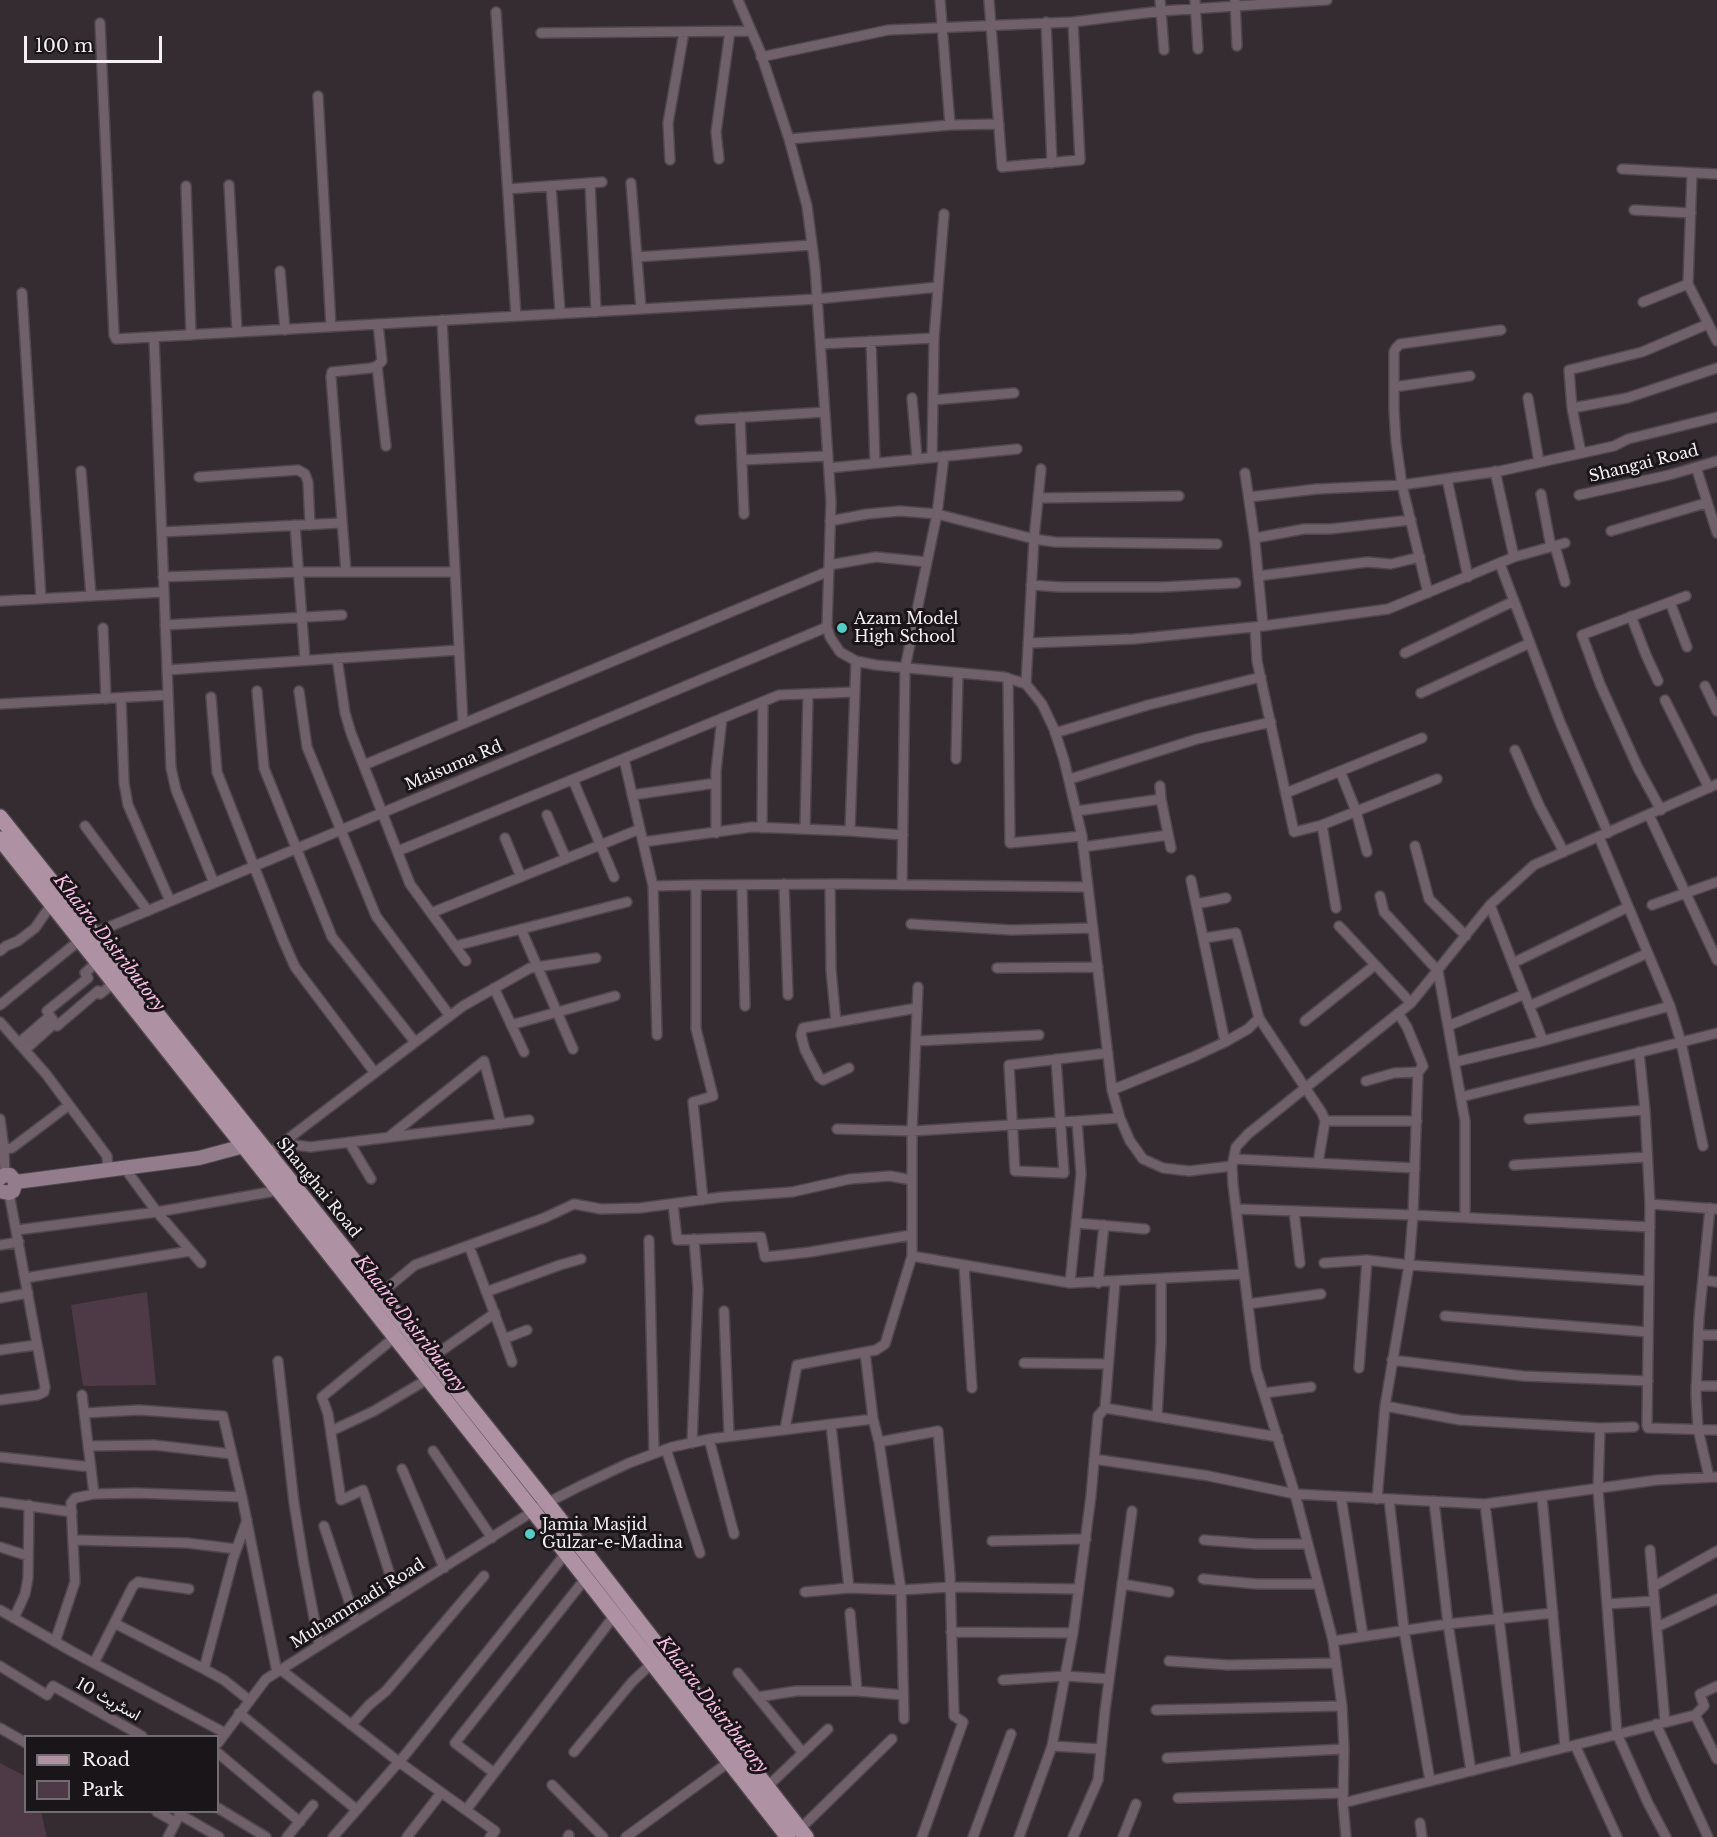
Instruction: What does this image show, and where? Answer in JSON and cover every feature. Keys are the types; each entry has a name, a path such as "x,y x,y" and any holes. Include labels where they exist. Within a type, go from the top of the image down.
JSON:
{"main road":[{"name":"Shanghai Road","path":"0,817 86,937 250,1143 275,1187 428,1379 540,1508 768,1787 798,1834"},
{"name":"Shanghai Road","path":"0,839 51,905 86,937 97,962 250,1143 268,1154 431,1358 540,1508 566,1553 651,1664 729,1762 798,1834"}],"street":[{"path":"738,0 761,57 789,140 807,206 818,299 829,468 827,627 830,637 840,652 856,662 1008,678 1026,684 1042,704 1070,779 1083,842 1112,1090 1119,1118 1130,1141 1143,1159 1163,1168 1189,1171 1233,1162 1318,1163 1415,1168"},
{"path":"940,0 950,125"},
{"path":"989,0 1002,167 1080,160 1073,22"},
{"path":"1160,0 1164,50"},
{"path":"761,57 888,30 1073,22 1161,11 1196,4 1327,0"},
{"path":"1235,3 1237,46"},
{"path":"1196,4 1198,49"},
{"path":"496,12 516,316"},
{"path":"1046,22 1052,163"},
{"path":"100,23 116,339 818,299 938,287"},
{"path":"719,159 716,132 730,31"},
{"path":"541,33 751,31"},
{"path":"670,160 668,123 684,32"},
{"path":"318,96 331,327"},
{"path":"789,140 950,125 999,124"},
{"path":"1622,169 1717,174"},
{"path":"1692,172 1688,284 1717,341"},
{"path":"508,189 602,182"},
{"path":"590,183 596,312"},
{"path":"632,183 641,309"},
{"path":"229,185 237,332"},
{"path":"186,186 191,335"},
{"path":"551,186 560,312"},
{"path":"1634,210 1691,213"},
{"path":"932,457 934,338 944,214"},
{"path":"637,257 812,245"},
{"path":"280,271 285,330"},
{"path":"1643,302 1688,284"},
{"path":"22,293 41,598"},
{"path":"442,320 463,723"},
{"path":"346,572 340,523 331,377 332,372 377,366 382,361 378,324"},
{"path":"1581,453 1572,408 1569,370 1642,352 1708,324"},
{"path":"1428,593 1402,485 1396,442 1394,352 1400,344 1501,330"},
{"path":"154,337 171,768 214,883"},
{"path":"821,344 934,338"},
{"path":"871,341 875,463"},
{"path":"377,366 386,446"},
{"path":"1572,408 1627,398 1717,368"},
{"path":"1394,387 1470,376"},
{"path":"933,400 1014,393"},
{"path":"912,398 917,459"},
{"path":"1528,398 1539,462"},
{"path":"700,420 825,412"},
{"path":"740,417 744,514"},
{"path":"1249,497 1317,489 1402,485 1495,471 1581,453 1717,417"},
{"path":"829,468 1017,449"},
{"path":"742,460 828,456"},
{"path":"902,885 905,668 937,514 944,456"},
{"name":"Shangai Road","path":"1579,495 1717,461"},
{"path":"1696,467 1717,532"},
{"path":"1026,684 1034,538 1040,498 1041,469"},
{"path":"199,477 298,470 305,474 308,482 310,525"},
{"path":"81,471 91,596"},
{"path":"1495,471 1514,557"},
{"path":"1245,473 1258,576 1257,660 1294,832 1322,825 1437,779"},
{"path":"1448,479 1468,578"},
{"path":"1541,494 1557,545 1565,582"},
{"path":"1040,498 1179,496"},
{"path":"1611,531 1706,503"},
{"path":"830,521 900,511 937,514 1055,542 1217,544"},
{"path":"1255,538 1304,529 1330,529 1410,520"},
{"path":"162,532 340,523"},
{"path":"295,525 305,660"},
{"path":"1028,643 1134,639 1388,609 1468,578 1514,557 1557,545"},
{"path":"364,765 829,568 876,557 927,562"},
{"path":"1258,576 1367,562 1391,564 1420,557"},
{"path":"1500,564 1560,722 1608,833"},
{"path":"163,578 299,572 455,572"},
{"path":"1031,585 1060,588 1163,587 1236,583"},
{"path":"0,601 164,592"},
{"path":"1661,810 1638,768 1582,635 1686,596"},
{"path":"1405,653 1514,601"},
{"path":"1670,602 1687,647"},
{"path":"165,625 342,615"},
{"path":"1632,616 1658,681"},
{"name":"Maisuma Rd","path":"0,1005 86,937 827,627"},
{"path":"103,628 106,699"},
{"path":"1421,693 1530,643"},
{"path":"167,670 459,650"},
{"path":"337,658 345,713 410,884 466,961"},
{"path":"850,831 856,662"},
{"path":"956,759 958,673"},
{"path":"1055,734 1148,705 1262,677"},
{"path":"1008,678 1010,843 1083,842 1168,835"},
{"path":"1705,686 1717,711"},
{"path":"257,691 264,768 332,937 415,1042"},
{"path":"299,691 307,747 376,916 450,1016"},
{"path":"398,851 779,696 855,692"},
{"path":"805,829 808,694"},
{"path":"0,704 168,695"},
{"path":"211,697 217,772 295,967 375,1073"},
{"path":"121,698 124,783 128,805 170,901"},
{"path":"1346,1837 1343,1803 1342,1706 1333,1641 1295,1494 1256,1369 1236,1209 1233,1162 1236,1147 1248,1134 1411,1003 1490,905 1534,865 1713,786 1665,700"},
{"path":"762,828 763,702"},
{"path":"716,833 716,783 722,718"},
{"path":"1070,779 1197,739 1271,722"},
{"path":"1286,793 1422,738"},
{"path":"1515,750 1539,805 1564,852"},
{"path":"624,759 653,886 657,1035"},
{"path":"1340,771 1356,811 1367,852"},
{"path":"573,780 614,877"},
{"path":"632,795 716,783"},
{"path":"1161,786 1161,799 1171,848"},
{"path":"1077,811 1161,799"},
{"path":"547,815 566,859"},
{"path":"1649,815 1717,960"},
{"path":"1322,825 1336,908"},
{"path":"85,826 148,910"},
{"path":"643,842 762,828 903,835"},
{"path":"431,913 640,829"},
{"path":"1599,837 1670,1006 1681,1042 1703,1146"},
{"path":"505,838 521,877"},
{"path":"1415,846 1429,898 1466,936"},
{"path":"1191,880 1225,1042"},
{"path":"1652,905 1717,882"},
{"path":"784,884 788,995"},
{"path":"653,886 830,884 1088,887"},
{"path":"830,884 831,970 836,1022"},
{"path":"696,885 696,1029 713,1096 693,1102 703,1200"},
{"path":"742,885 745,1005"},
{"path":"1380,896 1384,912 1438,972 1465,1121 1465,1217"},
{"path":"1196,904 1226,898"},
{"path":"455,946 627,902"},
{"path":"0,951 35,928 51,905"},
{"path":"1490,905 1543,1041"},
{"path":"1513,963 1628,907"},
{"path":"911,924 1011,930 1093,928"},
{"path":"1339,926 1411,1003"},
{"path":"521,929 573,1049"},
{"path":"1204,938 1236,933 1239,938 1259,1018 1322,1113 1324,1121 1318,1163"},
{"path":"1529,1006 1648,953"},
{"path":"268,1154 450,1016 494,988 530,968 596,958"},
{"path":"97,962 85,973 100,994 114,983"},
{"path":"1305,1021 1375,965"},
{"path":"997,968 1098,967"},
{"path":"88,978 47,1011 57,1026 98,991"},
{"path":"785,1429 798,1365 876,1350 885,1344 912,1256 912,1131 918,987"},
{"path":"494,988 524,1053"},
{"path":"1448,1026 1525,994"},
{"path":"511,1024 615,996"},
{"path":"1455,1062 1543,1041 1670,1006"},
{"path":"849,1068 822,1080 806,1050 801,1035 803,1028 917,1008"},
{"path":"1377,1499 1385,1406 1409,1265 1418,1072 1423,1066 1398,1013"},
{"path":"1112,1090 1225,1042 1248,1029 1259,1018"},
{"path":"23,1046 53,1019"},
{"path":"2,1026 23,1046 108,1156 108,1170"},
{"path":"1461,1097 1717,1033"},
{"path":"916,1041 1039,1035"},
{"path":"1639,1052 1650,1204 1647,1427 1717,1430"},
{"path":"1056,1059 1064,1173 1015,1171 1009,1065 1056,1059 1108,1053"},
{"path":"388,1138 484,1061 501,1124"},
{"path":"1366,1081 1394,1073 1418,1072"},
{"path":"4,1149 12,1148 69,1105"},
{"path":"1529,1119 1645,1110"},
{"path":"837,1129 912,1131 1119,1118"},
{"path":"0,1119 6,1184 17,1230 45,1387 44,1392 38,1395 0,1400"},
{"path":"281,1143 310,1147 529,1120"},
{"path":"1070,1283 1081,1174 1077,1121"},
{"path":"1324,1121 1417,1121"},
{"path":"349,1142 371,1179"},
{"path":"6,1184 199,1158 250,1143"},
{"path":"1514,1165 1647,1157"},
{"path":"128,1168 129,1174 157,1212 201,1263"},
{"path":"380,1294 416,1265 544,1218 574,1204 601,1209 640,1208 792,1192 850,1179 890,1176 912,1180"},
{"path":"17,1230 157,1212 270,1192 275,1187"},
{"path":"673,1204 677,1240 761,1237 765,1257 911,1235"},
{"path":"1094,1460 1209,1476 1295,1494 1485,1504 1657,1480 1713,1477 1698,1429 1696,1386 1703,1280 1713,1208 1650,1204"},
{"path":"1236,1209 1465,1217 1650,1227"},
{"path":"1294,1211 1300,1263"},
{"path":"1076,1223 1145,1229"},
{"path":"1098,1283 1104,1225"},
{"path":"692,1443 698,1289 694,1239"},
{"path":"649,1240 654,1453"},
{"path":"0,1245 19,1242"},
{"path":"469,1246 512,1362"},
{"path":"25,1278 190,1251"},
{"path":"912,1256 1070,1283 1244,1274"},
{"path":"486,1292 560,1265 581,1260"},
{"path":"1324,1263 1367,1260 1409,1265 1649,1281"},
{"path":"1359,1368 1367,1260"},
{"path":"964,1266 972,1388"},
{"path":"1157,1417 1161,1279"},
{"path":"1703,1280 1717,1282"},
{"path":"1019,1837 1052,1746 1066,1676 1086,1539 1098,1416 1105,1408 1115,1282"},
{"path":"0,1298 28,1293"},
{"path":"1248,1304 1321,1294"},
{"path":"724,1311 729,1436"},
{"path":"431,1358 495,1313"},
{"path":"1445,1316 1648,1332"},
{"path":"504,1339 527,1330"},
{"path":"1698,1335 1717,1335"},
{"path":"395,1337 322,1397 328,1414 341,1500 363,1490 397,1597"},
{"path":"0,1350 36,1345"},
{"path":"866,1352 873,1419 879,1442 901,1590 904,1719"},
{"path":"1392,1360 1523,1376 1648,1381"},
{"path":"278,1361 294,1503 319,1644"},
{"path":"1023,1363 1108,1364"},
{"path":"331,1431 374,1411 428,1379"},
{"path":"1696,1386 1717,1386"},
{"path":"1264,1393 1311,1387"},
{"path":"82,1395 94,1494"},
{"path":"1385,1406 1460,1420 1600,1428 1634,1427"},
{"path":"1105,1408 1278,1437"},
{"path":"84,1413 139,1410 224,1416 278,1671 496,1835"},
{"name":"Muhammadi Road","path":"219,1742 266,1679 540,1508 629,1462 666,1449 709,1439 873,1419"},
{"path":"831,1425 849,1588"},
{"path":"1600,1428 1598,1489 1617,1734 1666,1837"},
{"path":"879,1442 938,1431 950,1587 954,1716 963,1722 922,1837"},
{"path":"709,1439 734,1534"},
{"path":"88,1446 154,1445 232,1454"},
{"path":"666,1449 700,1553"},
{"path":"433,1451 492,1538"},
{"path":"0,1457 91,1467"},
{"path":"402,1469 444,1568"},
{"path":"56,1642 75,1582 71,1503 75,1498 94,1494 136,1493 242,1497"},
{"path":"1341,1497 1364,1636"},
{"path":"1542,1497 1553,1613 1570,1746 1617,1837"},
{"path":"1389,1499 1404,1630 1430,1781"},
{"path":"1434,1501 1448,1624 1471,1770"},
{"path":"0,1502 72,1512"},
{"path":"1485,1504 1516,1759"},
{"path":"14,1618 26,1586 29,1505"},
{"path":"1073,1837 1098,1780 1132,1511"},
{"path":"204,1669 236,1549 247,1520"},
{"path":"324,1526 356,1622"},
{"path":"992,1541 1086,1539"},
{"path":"74,1540 187,1543 236,1549"},
{"path":"1204,1540 1257,1544 1308,1544"},
{"path":"0,1547 28,1556"},
{"path":"1650,1550 1657,1627 1660,1723 1708,1837"},
{"path":"1653,1587 1717,1551"},
{"path":"333,1837 399,1762 566,1553"},
{"path":"351,1725 369,1705 386,1691 484,1576"},
{"path":"494,1773 455,1743 585,1579"},
{"path":"1203,1579 1257,1584 1318,1584"},
{"path":"94,1663 138,1582 189,1589"},
{"path":"1122,1584 1169,1592"},
{"path":"805,1592 849,1588 1079,1589"},
{"path":"1657,1627 1717,1599"},
{"path":"1607,1604 1654,1600"},
{"path":"0,1610 225,1733"},
{"path":"850,1613 856,1691"},
{"path":"1333,1641 1448,1624 1553,1613"},
{"path":"465,1810 614,1616"},
{"path":"116,1624 224,1680 249,1700"},
{"path":"951,1632 1073,1633"},
{"path":"1169,1661 1228,1665 1336,1663"},
{"path":"574,1752 632,1682 651,1664"},
{"name":"اسٹریٹ 10","path":"0,1666 47,1695 53,1686 139,1735"},
{"path":"738,1672 803,1753"},
{"path":"1002,1680 1066,1676 1110,1679"},
{"path":"1343,1803 1695,1715 1704,1706 1700,1694 1717,1686"},
{"path":"758,1697 796,1691 856,1691 903,1695"},
{"path":"1156,1710 1342,1706"},
{"path":"239,1713 357,1810"},
{"path":"1695,1715 1717,1759"},
{"path":"0,1728 24,1742"},
{"path":"768,1787 828,1729"},
{"path":"973,1837 1011,1734"},
{"path":"798,1834 892,1739"},
{"path":"1052,1746 1101,1749"},
{"path":"1167,1758 1344,1749"},
{"path":"219,1755 300,1822"},
{"path":"626,1837 729,1762"},
{"path":"552,1785 603,1837"},
{"path":"407,1837 441,1793"},
{"path":"1178,1798 1343,1793"},
{"path":"1123,1837 1136,1804"},
{"path":"287,1837 313,1805"},
{"path":"219,1809 266,1837"},
{"path":"162,1813 178,1816 219,1837"},
{"path":"168,1837 178,1816"},
{"path":"1420,1823 1422,1837"}],"green space":[{"path":"147,1292 156,1385 83,1386 71,1305"},
{"path":"0,1763 24,1775 24,1813 41,1813 47,1837 0,1837"}],"waterway":[{"name":"Khaira Distributory","path":"436,1376 534,1500"},
{"name":"Khaira Distributory","path":"551,1522 621,1611"}],"place":[{"name":"Azam Model High School","path":"842,628"},
{"name":"Jamia Masjid Gulzar-e-Madina","path":"530,1534"}]}
